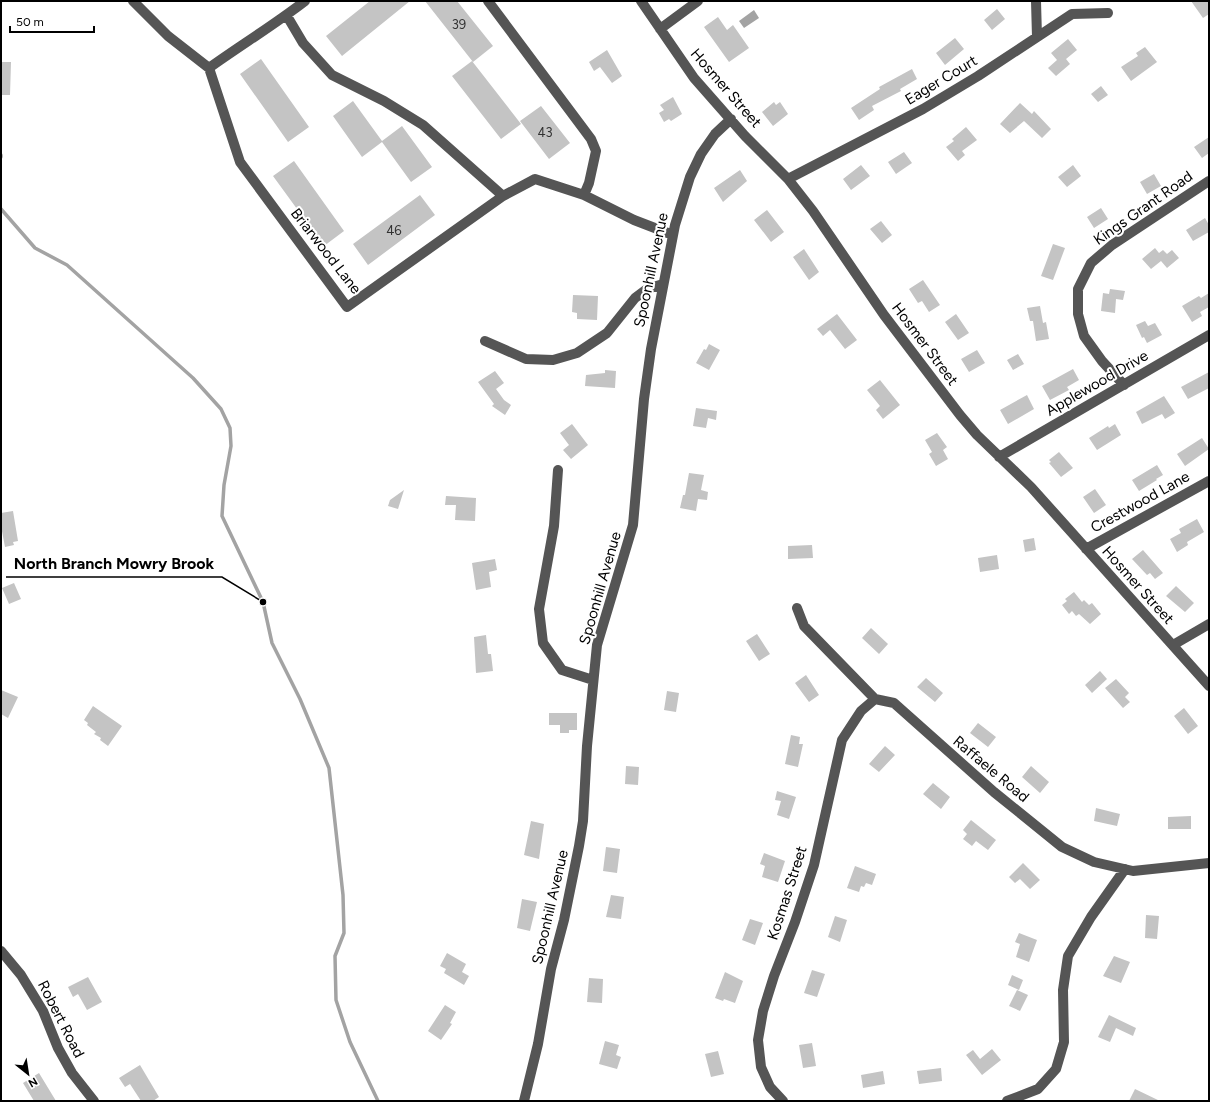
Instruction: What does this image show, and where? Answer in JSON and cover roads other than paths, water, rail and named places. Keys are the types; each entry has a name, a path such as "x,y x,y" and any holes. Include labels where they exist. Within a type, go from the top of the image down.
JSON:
{"street":[{"path":"133,1 168,36 209,68 255,35 286,16 303,1"},
{"path":"488,1 591,139 596,151 589,183 584,195"},
{"name":"Hosmer Street","path":"641,1 694,78 788,179 813,211 855,274 914,356 968,425 1031,487 1209,686"},
{"path":"660,29 698,1"},
{"path":"1036,1 1037,37"},
{"name":"Eager Court","path":"788,179 923,109 978,76 1072,14 1108,13"},
{"path":"286,16 303,43 332,74 384,101 423,125 503,196"},
{"name":"Briarwood Lane","path":"209,68 240,162 347,307 503,196 536,179 584,195 634,220 673,235"},
{"name":"Spoonhill Avenue","path":"524,1101 538,1044 551,969 564,920 579,846 583,821 593,680 597,645 633,525 647,374 673,235 690,177 701,154 715,134 731,119"},
{"name":"Kings Grant Road","path":"1124,385 1102,361 1084,336 1078,314 1078,289 1091,263 1112,245 1209,181"},
{"path":"485,341 526,359 553,360 577,354 607,333 636,298 648,289 663,284"},
{"name":"Applewood Drive","path":"999,457 1209,335"},
{"path":"558,470 554,526 539,609 543,643 562,670 593,680"},
{"name":"Crestwood Lane","path":"1086,549 1209,481"},
{"path":"797,608 804,626 875,698"},
{"path":"1173,645 1209,624"},
{"name":"Raffaele Road","path":"875,698 894,703 994,792 1062,847 1094,862 1133,871 1209,863"},
{"name":"Kosmas Street","path":"783,1101 770,1086 761,1067 758,1040 763,1011 814,865 842,740 861,711 875,698"},
{"path":"1007,1101 1038,1089 1056,1069 1064,1042 1063,990 1068,956 1091,917 1125,869"},
{"name":"Robert Road","path":"1,951 25,981 43,1011 58,1048 72,1073 94,1101"}],"waterway":[{"path":"1,209 35,248 67,265 193,378 221,409 230,428 231,446 224,485 222,516 263,602 272,643 300,699 329,768 343,895 344,933 335,956 336,1000 350,1042 378,1101"}],"place":[{"name":"North Branch Mowry Brook","path":"263,602"}]}
